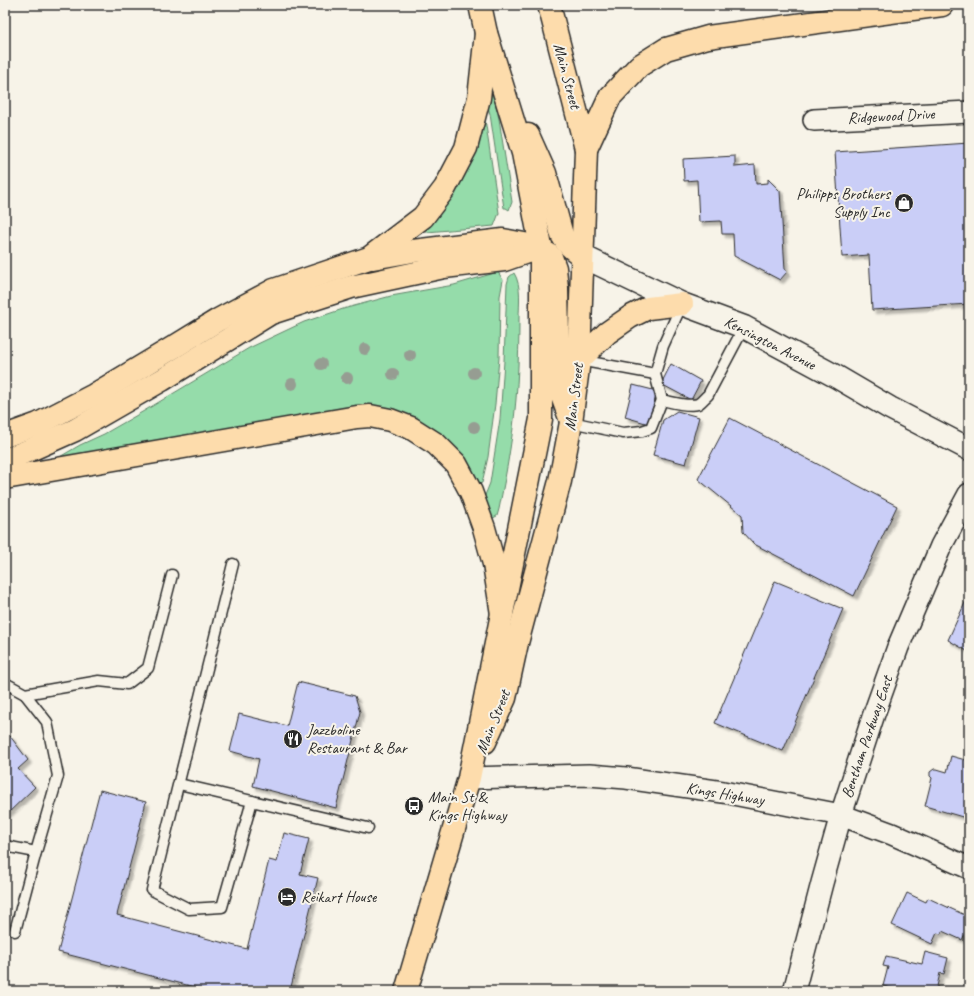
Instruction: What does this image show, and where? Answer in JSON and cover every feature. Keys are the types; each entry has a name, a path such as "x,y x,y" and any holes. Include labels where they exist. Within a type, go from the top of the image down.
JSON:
{"main road":[{"name":"Main Street","path":"406,991 469,778 541,419 542,247 523,153 486,33 480,5"},
{"name":"Main Street","path":"469,778 505,698 517,643 560,481 572,422 579,360 586,149 549,5"},
{"path":"586,149 610,97 639,66 666,49 708,37 942,5"},
{"path":"5,436 38,424 94,395 218,320 274,290 370,258 423,216 445,188 466,148 479,98 486,33"},
{"path":"499,75 545,173 565,242 582,256"},
{"name":"Kensington Avenue","path":"370,258 413,250 503,240 582,256"},
{"path":"5,460 75,430 162,380 271,313 351,286 444,267 504,260 542,247 551,257 555,268 558,288 560,388 572,422"},
{"path":"579,360 607,333 630,317 648,308 682,304"},
{"path":"5,478 357,417 370,416 390,420 411,428 436,444 456,464 471,492 484,528 494,564 502,614"}],"street":[{"name":"Ridgewood Drive","path":"814,120 969,112"},
{"name":"Kensington Avenue","path":"582,256 682,304 744,327 837,377 890,408 969,448"},
{"name":"Bentham Parkway East","path":"794,991 841,814 874,714 898,647 941,546 969,494"},
{"name":"Kings Highway","path":"469,778 588,775 626,778 723,792 841,814 892,834 969,868"}],"lane":[{"path":"572,422 623,433 642,431 651,428 662,400 655,374 663,346 682,304"},
{"path":"662,400 691,405 699,403 708,395 744,327"},
{"path":"579,360 655,374"},
{"path":"233,564 152,890 189,909 222,907 252,801"},
{"path":"25,694 99,681 127,684 148,668 172,575"},
{"path":"5,684 25,694 47,722 58,776 15,931"},
{"path":"179,784 368,828"},
{"path":"5,846 36,852"}],"green space":[{"path":"491,91 493,93 499,119 512,202 509,210 504,208 490,114 487,104"},
{"path":"484,112 499,213 494,226 427,232 426,227"},
{"path":"498,272 503,280 500,296 499,358 488,457 482,483 477,484 469,464 436,430 392,412 353,409 58,458 144,411 249,348 304,322 343,309 391,296 454,285"},
{"path":"514,273 517,278 520,295 516,400 509,456 499,509 497,516 493,518 484,498 490,483 500,419 507,284 509,277"}],"building":[{"name":"Philipps Brothers Supply Inc","path":"969,143 969,304 872,310 869,255 842,257 835,152"},
{"path":"735,156 735,167 755,165 756,184 768,183 768,179 780,191 785,269 787,272 780,280 734,256 733,234 722,234 721,221 699,222 697,180 684,181 683,159"},
{"path":"671,364 701,381 691,400 661,384"},
{"path":"633,385 657,391 649,424 625,417"},
{"path":"677,411 699,417 686,464 653,455 663,420"},
{"path":"730,418 897,506 854,596 754,544 743,532 742,515 698,479"},
{"path":"775,581 843,609 783,751 715,723"},
{"path":"969,594 969,652 948,640"},
{"name":"Jazzboline Restaurant & Bar","path":"298,682 355,696 360,712 336,808 253,786 259,759 230,751 239,714 287,726"},
{"path":"10,736 28,760 18,769 35,787 5,816 5,740"},
{"path":"951,756 969,761 969,808 966,818 925,806 932,778 930,776 930,772 937,769 947,772"},
{"name":"Reikart House","path":"100,790 146,802 117,915 247,949 269,860 277,862 284,833 309,839 300,874 318,878 290,991 210,991 58,952"},
{"path":"907,893 926,902 928,898 969,917 969,925 962,940 942,931 941,934 937,933 932,944 892,925"},
{"path":"925,952 948,958 944,974 940,973 936,991 905,991 883,986 888,967 883,966 886,956 922,964"}],"place":[{"name":"Philipps Brothers Supply Inc","path":"904,203"},
{"name":"Jazzboline Restaurant & Bar","path":"293,739"},
{"name":"Main St & Kings Highway","path":"414,806"},
{"name":"Reikart House","path":"287,897"}]}
